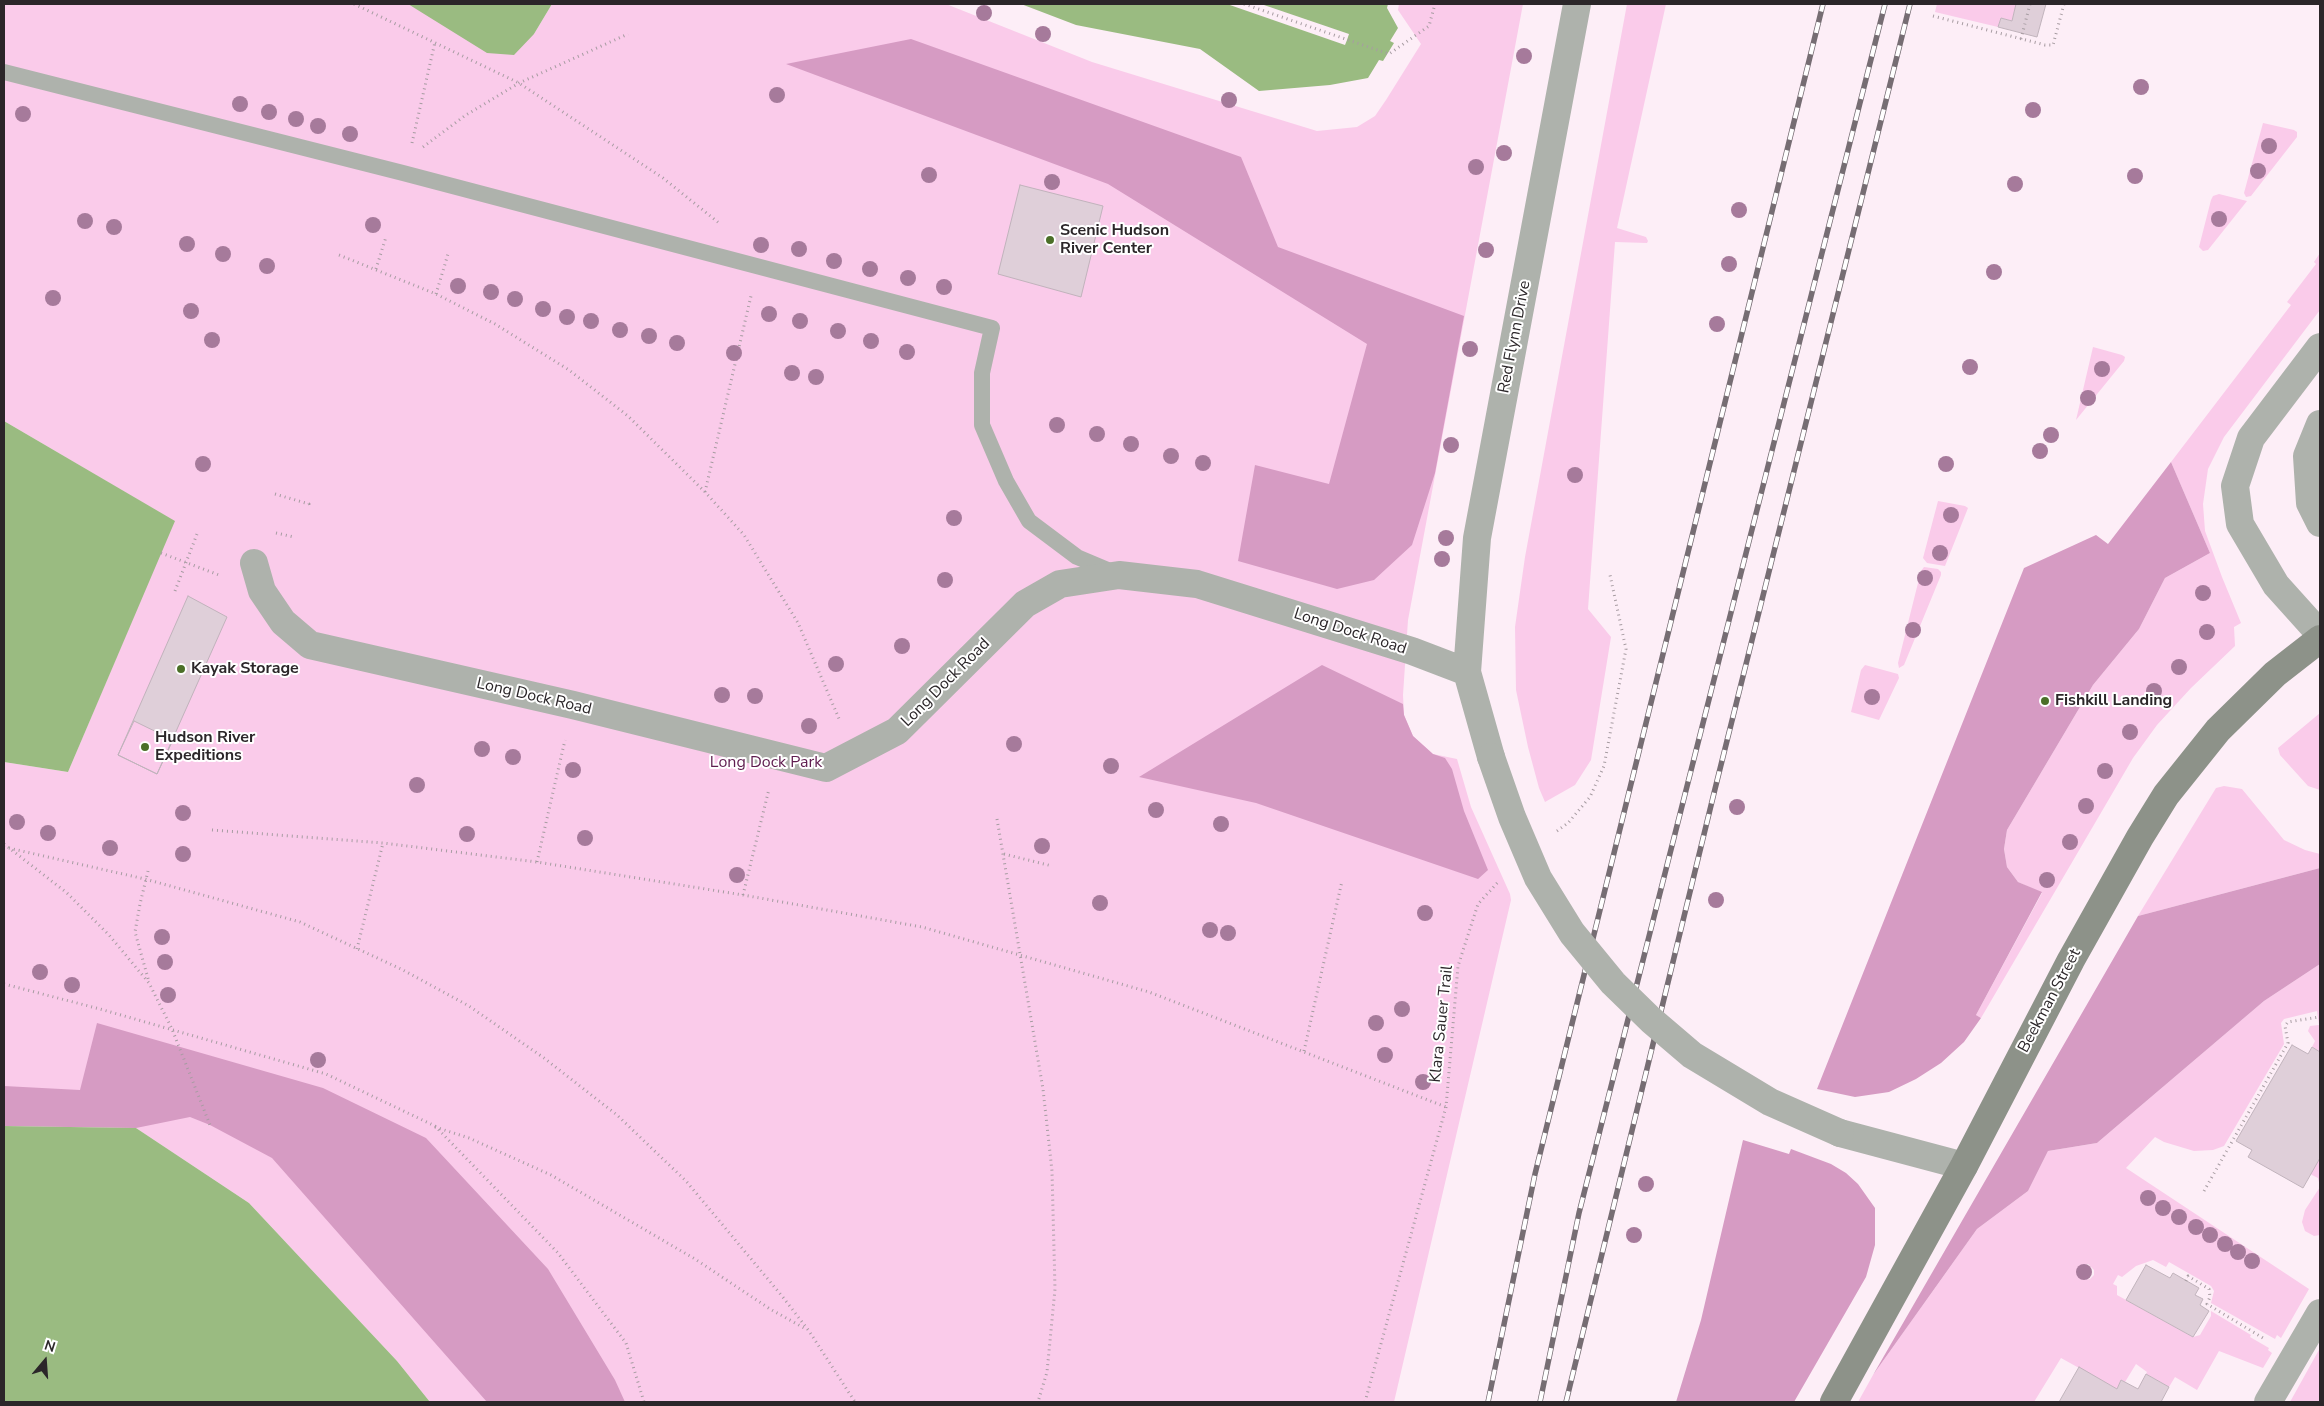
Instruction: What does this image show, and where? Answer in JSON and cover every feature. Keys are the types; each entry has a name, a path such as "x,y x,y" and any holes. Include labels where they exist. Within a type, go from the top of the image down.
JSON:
{"street":[{"name":"Red Flynn Drive","path":"1467,672 1477,538 1577,4"},
{"path":"2320,348 2251,438 2234,486 2240,524 2244,531 2276,585 2320,634"},
{"path":"2320,424 2307,456 2310,503 2320,523"},
{"name":"Long Dock Road","path":"254,562 262,591 283,622 310,645 573,706 826,768 897,731 1025,604 1060,584 1119,574 1197,584 1412,652 1467,672"},
{"name":"Beekman Street","path":"1834,1402 1964,1166 2071,960 2140,837 2166,795 2218,730 2275,674 2320,639"},
{"path":"1467,672 1491,757 1512,817 1538,878 1572,933 1613,983 1651,1020 1692,1055 1770,1102 1840,1133 1964,1166"},
{"path":"2268,1402 2320,1313"}],"lane":[{"path":"4,72 404,173 992,328 982,373 982,425 1006,481 1029,520 1077,557 1119,574"}],"path":[{"path":"1244,4 1389,54 1429,26 1435,4"},
{"path":"2021,39 2030,4"},
{"path":"1933,16 2044,45 2053,45 2064,4"},
{"path":"415,153 466,115 519,83 628,34"},
{"path":"410,148 435,42"},
{"path":"376,269 386,237"},
{"path":"436,294 448,254"},
{"path":"339,255 436,294 495,324 569,370 628,416 712,500 744,535 798,623 853,754"},
{"path":"275,494 309,504 308,507"},
{"path":"275,533 294,537"},
{"path":"176,591 197,534"},
{"path":"161,553 262,591"},
{"path":"1553,834 1568,823 1590,797 1604,766 1626,649 1610,575"},
{"path":"537,862 573,706"},
{"path":"743,895 777,757"},
{"path":"997,819 1043,1089 1052,1171 1055,1289 1047,1372 1038,1402"},
{"path":"212,830 383,843 537,862 743,895 922,928 1148,992 1446,1107"},
{"path":"357,949 383,843"},
{"path":"4,845 67,893 109,935 149,983"},
{"path":"9,848 145,879 300,922 402,970 469,1006 544,1058 618,1115 686,1180 809,1331 855,1402"},
{"path":"1004,854 1052,866"},
{"path":"148,871 136,932 149,983 172,1029 210,1125"},
{"name":"Klara Sauer Trail","path":"1365,1402 1446,1107 1458,966 1478,904 1504,876"},
{"path":"1304,1051 1342,881"},
{"path":"4,984 172,1029 326,1074 434,1126 469,1138 551,1175 695,1259 770,1309 809,1331"},
{"path":"2204,1191 2288,1043 2286,1026 2288,1022 2318,1017"},
{"path":"434,1126 558,1254 626,1343 644,1402"},
{"path":"2186,1281 2188,1276 2209,1289 2210,1297 2207,1304 2253,1332"}],"green space":[{"name":"Long Dock Park","path":"4,4 408,4 436,20 534,34 552,4 946,4 1092,62 1317,131 1357,127 1375,116 1386,100 1421,44 1398,10 1399,4 1523,4 1408,620 1403,695 1404,715 1413,736 1433,754 1457,759 1471,807 1511,900 1394,1402 430,1402 397,1361 249,1203 136,1128 4,1126 4,762 68,772 174,521 4,421"},
{"path":"1627,4 1666,4 1617,228 1646,237 1648,241 1647,243 1615,242 1588,609 1611,637 1591,760 1575,785 1545,802 1539,788 1528,747 1516,690 1515,627 1525,557"},
{"path":"1937,4 2016,4 2012,21 2001,18 1998,27 1935,12"},
{"path":"2263,123 2294,130 2297,132 2297,137 2251,196 2246,197 2244,193"},
{"path":"2219,194 2247,201 2208,250 2203,251 2199,247 2211,200 2213,196"},
{"path":"2320,253 2320,310 2224,437 2208,469 2203,504 2205,531 2241,623 2234,627 2235,646 2191,688 2157,725 2133,758 1981,1018 1976,1015 2042,893 2018,882 2007,867 2004,849 2007,830 2093,685 2139,629 2165,578 2210,553 2171,462 2291,305 2287,302 2316,264 2314,262"},
{"path":"2093,347 2125,357 2124,361 2076,420"},
{"path":"1938,501 1968,508 1945,566 1927,563 1923,558"},
{"path":"1924,567 1938,569 1941,575 1904,665 1899,668 1898,663 1921,571"},
{"path":"1865,665 1898,674 1899,678 1879,720 1851,712 1861,670"},
{"path":"2320,713 2320,790 2308,786 2280,755 2278,748"},
{"path":"2224,786 2242,789 2284,840 2305,850 2320,854 2320,868 2138,916 2216,788"},
{"path":"2320,964 2320,1052 2312,1047 2315,1041 2308,1031 2310,1026 2319,1025 2317,1011 2284,1019 2281,1023 2284,1044 2224,1146 2213,1150 2194,1151 2164,1142 2155,1137 2126,1168 2309,1289 2281,1338 2277,1335 2275,1339 2211,1303 2214,1291 2211,1286 2169,1262 2166,1267 2153,1260 2136,1266 2122,1277 2118,1275 2113,1284 2117,1286 2117,1295 2193,1337 2200,1335 2211,1316 2211,1311 2269,1348 2268,1350 2272,1353 2263,1368 2219,1351 2197,1390 2175,1377 2169,1387 2146,1374 2147,1372 2136,1364 2125,1382 2121,1380 2117,1389 2061,1358 2034,1402 1858,1402 1873,1375 1977,1229 2028,1191 2048,1151 2097,1143 2264,1001","holes":["2088,1264 2094,1270 2094,1275 2090,1279 2084,1280 2079,1277 2078,1270 2083,1265"]},
{"path":"2320,1158 2320,1187 2318,1178 2310,1174"},
{"path":"2320,1187 2320,1235 2314,1236 2305,1231 2302,1222 2305,1210"},
{"path":"2320,1348 2320,1402 2290,1402"}],"shaded area":[{"path":"408,4 552,4 534,34 514,55 487,53"},
{"path":"1021,4 1388,4 1387,8 1398,28 1390,41 1394,43 1383,61 1379,60 1368,78 1330,85 1259,91 1200,49 1076,25"},
{"path":"911,39 1241,157 1278,247 1464,316 1435,473 1412,545 1374,580 1337,589 1238,561 1255,465 1329,484 1367,344 1108,184 786,64"},
{"path":"4,421 175,521 68,772 4,762"},
{"path":"2171,462 2210,553 2165,578 2139,629 2093,685 2007,830 2004,849 2007,867 2018,882 2042,892 1976,1015 1981,1018 1964,1042 1941,1063 1916,1079 1889,1092 1855,1097 1817,1089 2024,568 2096,535 2108,544"},
{"path":"1322,665 1403,704 1404,715 1413,736 1433,754 1445,758 1452,769 1464,811 1488,870 1478,879 1256,803 1139,777"},
{"path":"2320,868 2320,964 2264,1001 2097,1143 2048,1151 2028,1191 1977,1229 1873,1375 2138,916"},
{"path":"97,1023 323,1088 426,1138 548,1269 615,1380 625,1402 487,1402 272,1158 210,1125 190,1117 136,1128 4,1126 4,1086 80,1090"},
{"path":"4,1126 136,1128 249,1203 397,1361 430,1402 4,1402"},
{"path":"1743,1140 1789,1154 1791,1149 1831,1164 1846,1173 1858,1184 1875,1208 1875,1245 1866,1277 1794,1402 1676,1402 1701,1320"}],"pier":[{"path":"1227,4 1261,4 1349,34 1345,45"}],"building":[{"path":"2016,4 2046,4 2037,37 1998,27 2001,18 2012,21"},
{"name":"Scenic Hudson River Center","path":"1020,185 1103,206 1081,297 998,274"},
{"name":"Kayak Storage","path":"188,596 227,617 157,774 118,755"},
{"name":"Hudson River Expeditions","path":"134,721 173,740 157,774 118,755"},
{"path":"2292,1045 2308,1054 2312,1047 2320,1052 2320,1158 2303,1188 2248,1157 2252,1150 2236,1141"},
{"path":"2146,1265 2170,1278 2173,1273 2199,1288 2195,1295 2203,1299 2200,1305 2209,1311 2193,1337 2126,1300"},
{"path":"2079,1367 2117,1389 2121,1380 2138,1389 2146,1374 2169,1387 2161,1402 2059,1402"}],"railway":[{"path":"1488,1402 1535,1174 1823,4"},
{"path":"1540,1402 1579,1213 1885,4"},
{"path":"1566,1402 1715,789 1910,4"}],"place":[{"name":"Scenic Hudson River Center","path":"1050,240"},
{"name":"Kayak Storage","path":"181,669"},
{"name":"Fishkill Landing","path":"2045,701"},
{"name":"Hudson River Expeditions","path":"145,747"}]}
